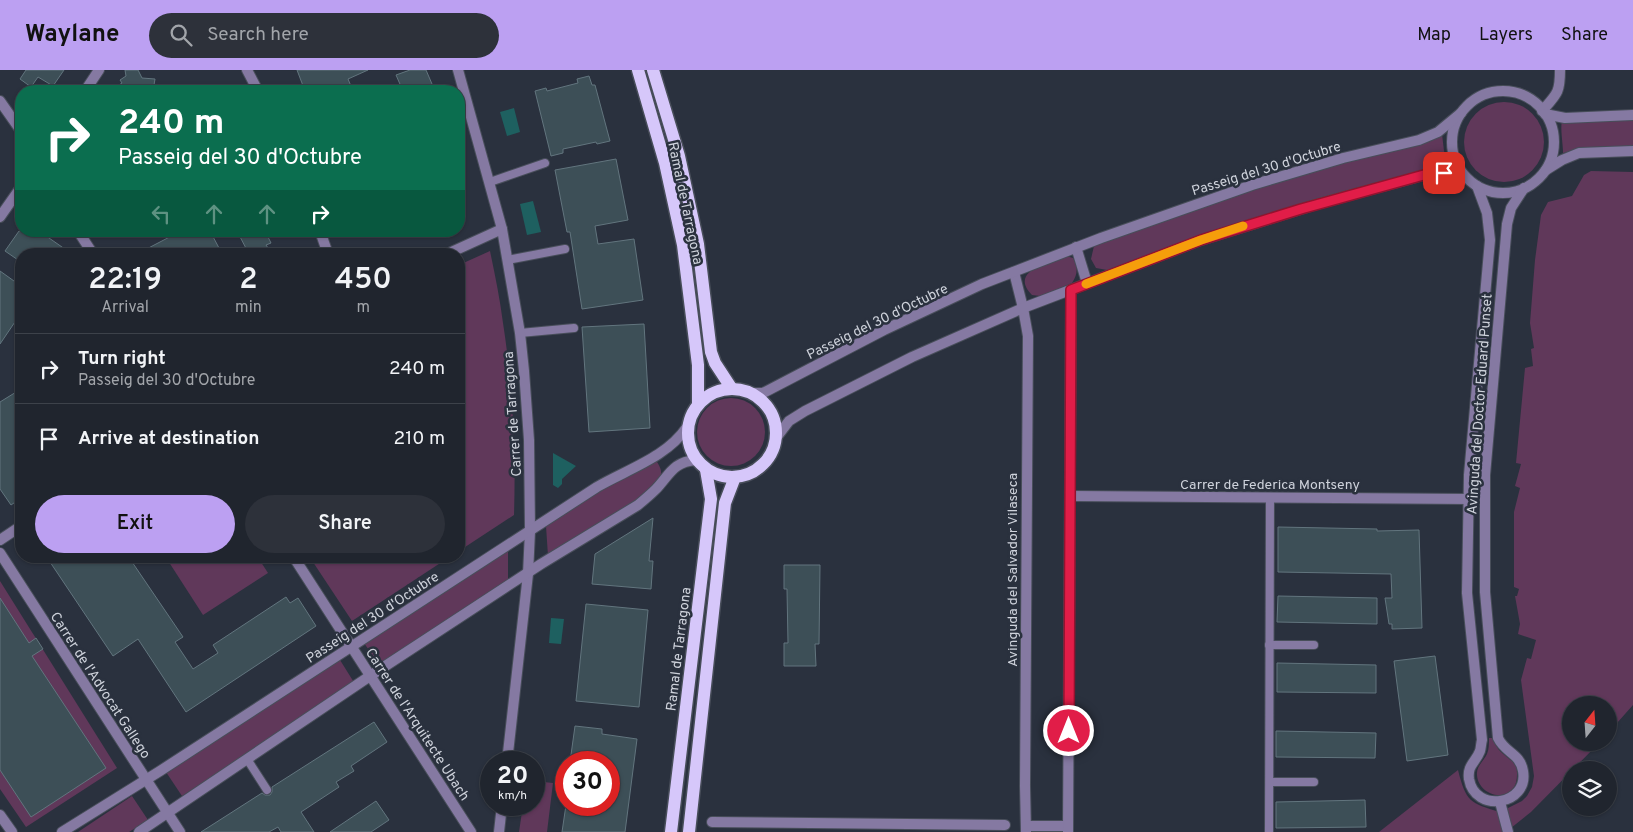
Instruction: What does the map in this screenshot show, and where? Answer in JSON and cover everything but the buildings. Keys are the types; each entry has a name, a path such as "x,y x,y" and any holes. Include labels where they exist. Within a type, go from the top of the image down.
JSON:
{"main road":[{"name":"Ramal de Tarragona","path":"638,70 665,164 683,245 698,365 698,404"},
{"name":"Ramal de Tarragona","path":"654,70 679,156 698,244 711,352 715,363 732,389"},
{"path":"732,389 752,394 766,405 774,420 776,438 773,450 767,461 747,475 735,478 706,470 696,460 690,450 687,439 687,427 691,415 698,404 714,392 732,389"},
{"name":"Ramal de Tarragona","path":"671,832 711,499 706,470"},
{"path":"689,832 725,503 735,478"}],"street":[{"path":"89,85 99,70"},
{"path":"247,70 255,85"},
{"name":"Carrer de Tarragona","path":"458,70 462,85"},
{"path":"1543,112 1557,95 1560,70"},
{"path":"1498,92 1515,93 1536,104 1543,112 1552,129 1552,155 1539,178 1515,192 1495,193 1477,186 1465,177 1456,162 1452,146 1454,129 1461,113 1474,100 1498,92"},
{"name":"Carrer de Tarragona","path":"465,94 490,182 508,260 520,333 529,440 530,531 528,574 508,751"},
{"path":"0,101 15,122"},
{"path":"1543,112 1565,118 1633,115"},
{"name":"Passeig del 30 d'Octubre","path":"752,394 763,393 884,330 982,284 1076,247 1252,184 1343,158 1419,140 1438,132 1461,113"},
{"path":"1545,170 1579,153 1633,150"},
{"path":"776,438 789,422 805,411 912,357 1023,308 1087,283 1201,240 1309,206 1431,173 1444,173 1465,177"},
{"name":"Avinguda del Doctor Eduard Punset","path":"1477,186 1487,213 1490,240 1469,475 1467,593 1482,740 1480,751 1470,768 1469,779 1473,789 1480,797 1500,802 1510,798 1517,792 1522,783 1523,773 1518,758 1504,749 1498,738 1485,592 1485,475 1507,224 1511,208 1524,188"},
{"path":"0,217 15,196"},
{"path":"460,248 502,229"},
{"path":"82,237 89,248"},
{"path":"1076,247 1087,283"},
{"path":"1014,272 1023,308"},
{"path":"1026,829 1068,829 1071,290"},
{"name":"Avinguda del Salvador Vilaseca","path":"1023,308 1028,336 1026,829"},
{"name":"Passeig del 30 d'Octubre","path":"62,832 146,780 597,487 663,451 676,441 687,427"},
{"path":"139,832 370,676 638,504 648,497 672,468 680,463 696,460"},
{"name":"Carrer de Federica Montseny","path":"1070,496 1470,499"},
{"path":"0,540 15,530"},
{"name":"Carrer de l'Advocat Gallego","path":"0,553 180,832"},
{"name":"Carrer de l'Arquitecte Ubach","path":"297,563 471,832"},
{"path":"1500,802 1508,832"},
{"path":"0,815 12,832"},
{"path":"499,832 501,816"},
{"path":"712,822 1005,825"}],"lane":[{"path":"490,182 545,163"},
{"path":"508,260 565,249"},
{"path":"520,333 574,328"},
{"path":"1269,832 1270,497"},
{"path":"1270,646 1314,645"},
{"path":"247,759 267,790"},
{"path":"1270,782 1314,782"}],"shaded area":[{"path":"1504,102 1519,105 1532,114 1541,127 1544,142 1541,157 1532,170 1519,179 1504,182 1489,179 1476,170 1467,157 1464,142 1467,127 1476,114 1489,105"},
{"path":"514,108 520,132 507,136 500,112"},
{"path":"1633,119 1633,146 1592,147 1563,153 1562,121"},
{"path":"1442,134 1448,166 1445,169 1319,199 1242,222 1107,270 1096,268 1091,259 1094,246 1099,242 1221,199"},
{"path":"1591,171 1633,172 1633,705 1618,722 1618,696 1562,696 1562,751 1591,751 1581,761 1562,761 1562,781 1531,812 1506,832 1379,832 1458,770 1464,789 1471,800 1500,812 1522,801 1532,787 1534,776 1521,680 1527,658 1531,659 1536,640 1518,634 1520,624 1515,596 1517,596 1519,589 1514,587 1514,512 1520,488 1515,486 1521,464 1516,463 1525,368 1533,366 1531,349 1534,348 1530,323 1541,215 1548,202 1572,196 1584,175"},
{"path":"533,201 541,232 527,235 520,204"},
{"path":"490,251 506,347 515,467 514,515 465,547 465,262"},
{"path":"1066,256 1073,258 1076,264 1077,270 1072,283 1040,296 1032,295 1026,287 1025,280 1028,274 1042,265"},
{"path":"731,398 744,401 755,408 762,419 765,432 762,445 755,456 744,463 731,466 718,463 707,456 700,445 697,432 700,419 707,408 718,401"},
{"path":"553,453 576,466 562,479 562,484 558,488 553,485"},
{"path":"656,460 661,474 656,483 645,494 611,518 548,556 546,526 602,490"},
{"path":"508,550 508,582 380,666 364,643"},
{"path":"170,563 262,563 268,573 203,615"},
{"path":"314,563 440,563 352,621"},
{"path":"0,581 117,768 26,827 0,789"},
{"path":"551,618 564,619 561,644 549,643"},
{"path":"340,660 355,684 182,796 166,772"},
{"path":"1489,738 1492,738 1499,750 1516,767 1517,777 1515,786 1504,794 1492,794 1486,791 1478,781 1478,769 1487,754"},
{"path":"545,782 553,783 547,832 519,832 521,816 545,816"},
{"path":"132,796 148,820 129,832 78,832"}],"slow traffic":[{"path":"1086,284 1243,226"}],"route":[{"path":"1069,731 1071,290 1201,240 1263,220 1431,173 1444,173"}]}
